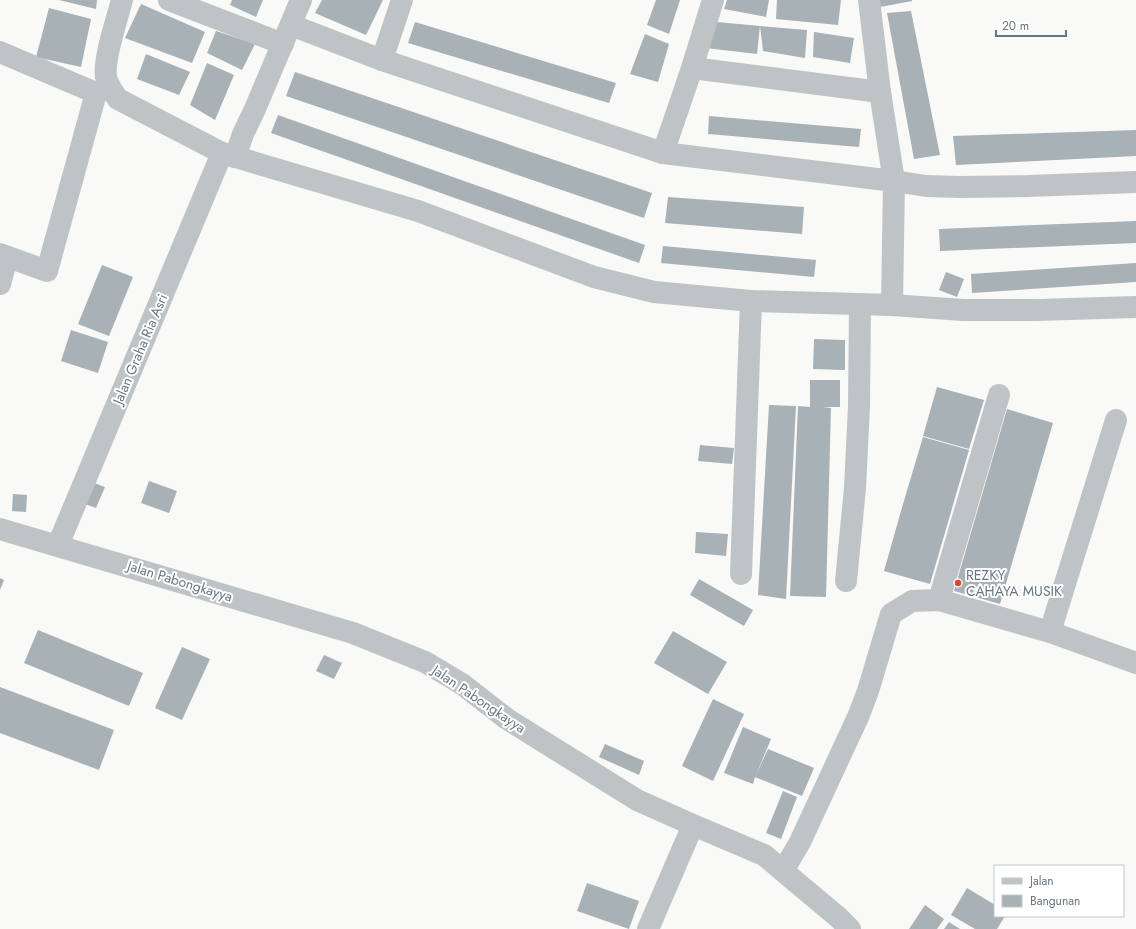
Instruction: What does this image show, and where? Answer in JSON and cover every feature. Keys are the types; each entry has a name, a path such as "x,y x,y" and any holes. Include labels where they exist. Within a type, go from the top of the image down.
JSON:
{"street":[{"path":"122,0 106,66 106,78 110,89 118,99 228,155 418,211 594,278 654,292 752,301 892,305 963,310 1037,310 1136,307"},
{"path":"169,0 283,44"},
{"name":"Jalan Graha Ria Asri","path":"58,545 228,155 243,134 302,0"},
{"path":"382,60 402,0"},
{"path":"663,153 713,0"},
{"path":"869,0 880,92 894,182 892,305"},
{"path":"291,25 382,60 663,153 926,186 1036,186 1136,182"},
{"path":"0,52 96,93 47,271 4,256 0,284"},
{"path":"692,68 880,92"},
{"path":"741,574 752,301"},
{"path":"846,581 856,480 859,406 860,304"},
{"path":"939,600 1000,395"},
{"path":"1050,632 1116,420"},
{"name":"Jalan Pabongkayya","path":"0,528 353,633 425,662 462,684 507,719 637,800 764,855 850,929"},
{"path":"783,871 800,842 858,717 868,691 891,614 912,602 939,600 1050,632 1136,663"},
{"path":"648,929 693,825"}],"building":[{"path":"59,0 97,0 96,9"},
{"path":"232,0 263,0 256,17 230,5"},
{"path":"322,0 383,0 366,35 315,13"},
{"path":"656,0 680,0 669,34 647,25"},
{"path":"727,0 769,0 766,17 724,9"},
{"path":"777,0 841,0 838,25 776,19"},
{"path":"879,0 912,0 912,1 880,7"},
{"path":"141,4 205,32 192,63 125,38"},
{"path":"49,8 91,19 81,67 36,57"},
{"path":"911,11 940,155 914,159 887,13"},
{"path":"415,22 616,83 609,103 408,43"},
{"path":"717,22 760,26 757,54 706,48"},
{"path":"760,26 807,30 805,58 763,51"},
{"path":"216,31 255,44 242,70 207,53"},
{"path":"814,32 854,38 850,63 813,57"},
{"path":"645,34 669,44 658,82 630,74"},
{"path":"146,54 190,72 179,95 137,79"},
{"path":"207,63 234,75 215,120 190,105"},
{"path":"295,72 652,193 644,218 286,96"},
{"path":"278,115 645,245 639,263 271,133"},
{"path":"709,116 861,129 859,147 708,134"},
{"path":"1136,130 1136,156 956,165 953,136"},
{"path":"668,197 804,207 802,234 665,223"},
{"path":"1136,221 1136,243 940,251 939,229"},
{"path":"663,246 816,260 814,277 661,263"},
{"path":"1136,263 1136,282 972,293 971,274"},
{"path":"102,265 133,277 109,336 78,324"},
{"path":"946,272 964,279 957,297 939,290"},
{"path":"71,330 108,342 98,373 61,361"},
{"path":"814,339 845,340 845,370 813,369"},
{"path":"810,380 840,380 840,407 823,407 831,408 826,597 790,596 798,406 810,407"},
{"path":"937,387 984,400 969,449 923,436"},
{"path":"769,405 796,406 786,599 758,595"},
{"path":"1007,409 1053,423 1000,604 954,591"},
{"path":"923,437 969,450 930,584 884,571"},
{"path":"700,445 734,448 732,464 698,461"},
{"path":"149,481 177,491 169,513 141,503"},
{"path":"94,483 105,487 96,508 85,504"},
{"path":"13,494 27,495 26,512 12,511"},
{"path":"696,532 728,534 726,556 695,553"},
{"path":"0,578 4,580 0,590"},
{"path":"699,579 753,610 744,626 690,595"},
{"path":"38,630 143,673 129,706 24,663"},
{"path":"673,631 727,662 708,694 654,663"},
{"path":"182,647 210,659 182,720 155,708"},
{"path":"324,655 342,663 334,679 316,671"},
{"path":"0,687 114,730 99,770 0,733"},
{"path":"713,699 744,714 713,781 682,766"},
{"path":"743,727 771,739 756,775 768,749 814,768 802,796 755,777 753,784 724,773"},
{"path":"605,744 644,761 639,775 599,757"},
{"path":"783,791 797,797 781,839 766,833"},
{"path":"587,883 639,901 629,929 577,911"},
{"path":"967,888 994,904 994,917 1004,917 997,929 975,929 951,915"},
{"path":"925,905 944,919 937,929 909,929"},
{"path":"949,922 960,929 944,929"}],"place":[{"name":"REZKY CAHAYA MUSIK","path":"958,583"}]}
